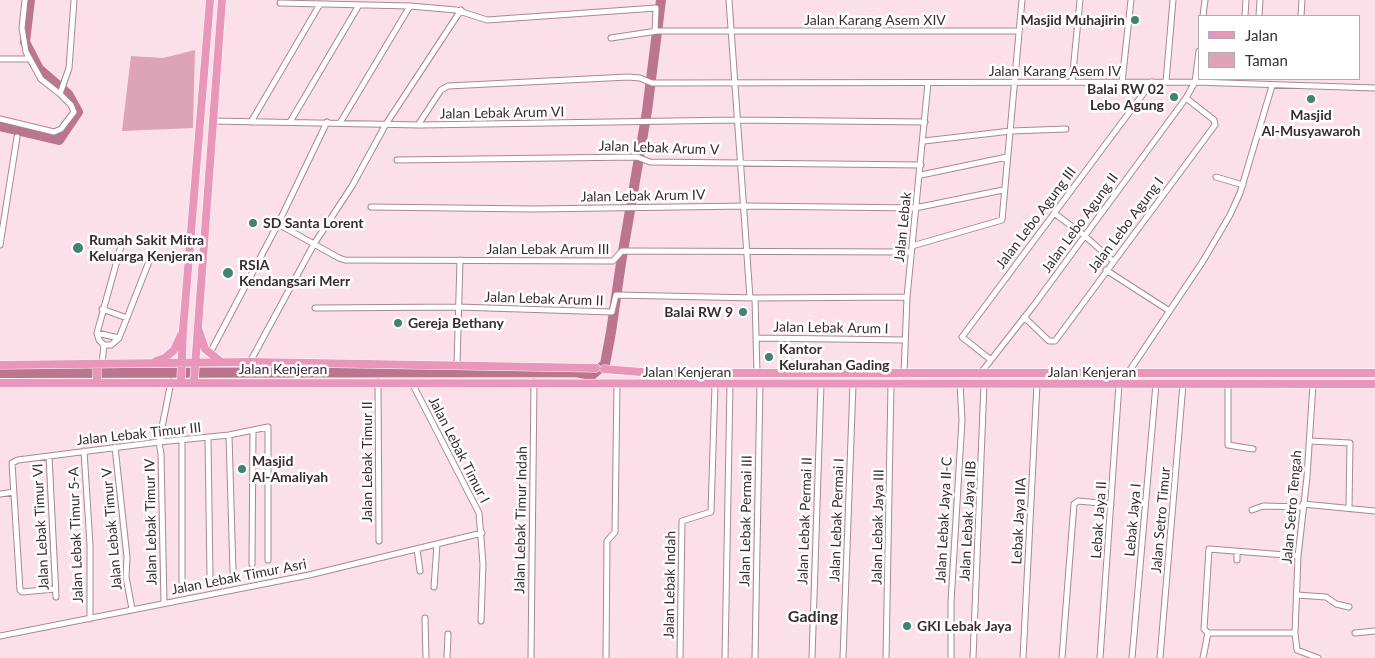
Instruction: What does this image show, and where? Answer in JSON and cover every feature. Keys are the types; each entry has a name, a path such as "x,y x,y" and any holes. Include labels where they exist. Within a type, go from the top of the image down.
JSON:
{"main road":[{"path":"182,380 183,330 210,0"},
{"path":"194,380 222,0"},
{"path":"200,121 205,124 213,121"},
{"path":"200,132 206,130 211,134"},
{"path":"197,324 205,349 222,362"},
{"path":"152,363 171,353 183,330"},
{"name":"Jalan Kenjeran","path":"0,365 152,363 182,365 250,362 600,369 653,374 1375,373"},
{"path":"97,380 99,365"},
{"path":"1356,373 1358,377 1356,384"},
{"path":"1375,373 1373,379 1375,384"},
{"path":"792,374 792,384"},
{"path":"805,384 806,374"},
{"name":"Jalan Kenjeran","path":"0,383 97,380 172,382 194,380 715,385 1375,384"}],"street":[{"path":"0,119 46,132 58,131 74,109 62,92 41,79 30,60 22,36 25,0"},
{"path":"62,92 69,68 74,0"},
{"path":"729,0 736,120 756,338 757,373"},
{"path":"912,246 999,222 1002,219 1022,0"},
{"path":"1072,82 1080,0"},
{"path":"1122,82 1131,0"},
{"path":"1166,82 1173,0"},
{"path":"1203,15 1205,0"},
{"path":"1245,15 1246,0"},
{"path":"1259,15 1260,0"},
{"path":"1302,0 1302,15"},
{"path":"280,3 410,6 461,10 477,19 486,20 656,8 658,31"},
{"path":"251,122 320,4"},
{"path":"290,122 359,5"},
{"path":"340,122 410,6"},
{"path":"250,362 314,244 352,186 386,124 461,10"},
{"name":"Jalan Karang Asem XIV","path":"611,38 658,31 1019,31"},
{"path":"0,59 30,60"},
{"path":"1195,82 1198,59"},
{"name":"Jalan Lebak Arum VI","path":"418,125 441,90 452,85 635,77 650,82 735,84"},
{"path":"1255,80 1255,85"},
{"path":"1297,86 1298,80"},
{"name":"Jalan Lebo Agung III","path":"991,360 962,336 1152,82"},
{"name":"Jalan Lebo Agung II","path":"980,374 1085,236 1186,98 1195,82"},
{"name":"Jalan Karang Asem IV","path":"735,84 1239,82 1272,86 1375,88"},
{"name":"Jalan Lebak","path":"904,374 907,297 915,208 921,175 928,83"},
{"path":"1128,373 1168,310 1203,261 1230,215 1243,185 1272,86"},
{"name":"Jalan Lebo Agung I","path":"1024,317 1049,340 1054,341 1113,262 1215,124 1214,120 1186,98"},
{"name":"Jalan Lebak Arum VI","path":"418,125 736,120 925,122"},
{"path":"213,121 418,125"},
{"path":"210,354 278,224 327,122"},
{"path":"924,141 1011,131 1066,129"},
{"path":"0,245 17,137"},
{"name":"Jalan Lebak Arum V","path":"397,160 638,157 650,162 740,161 921,165"},
{"path":"921,175 1007,158"},
{"path":"1216,177 1243,185"},
{"name":"Jalan Lebak Arum IV","path":"371,207 534,209 743,206 915,208 1004,190"},
{"path":"1054,213 1085,236 1113,262"},
{"name":"Jalan Lebak Arum III","path":"278,224 343,260 613,261 624,251 911,252"},
{"path":"121,246 96,333 104,345 111,345 119,338 150,259"},
{"path":"458,365 460,260"},
{"path":"1106,270 1168,310"},
{"name":"Jalan Lebak Arum II","path":"315,308 458,307 612,312 617,295 752,298 907,297"},
{"path":"102,309 127,318"},
{"path":"96,333 119,338"},
{"name":"Jalan Lebak Arum I","path":"756,338 905,340"},
{"path":"99,365 104,345"},
{"name":"Jalan Lebak Timur IV","path":"164,603 161,454 159,442 172,382"},
{"name":"Jalan Lebak Timur II","path":"378,382 379,541"},
{"name":"Jalan Lebak Timur I","path":"412,382 478,511 482,533 481,621"},
{"name":"Jalan Lebak Timur Indah","path":"531,658 534,382"},
{"path":"606,658 607,541 615,532 617,384"},
{"name":"Jalan Lebak Permai III","path":"755,658 760,384"},
{"name":"Jalan Lebak Permai II","path":"812,658 821,384"},
{"name":"Jalan Lebak Permai I","path":"844,658 853,384"},
{"name":"Jalan Lebak Jaya III","path":"886,658 891,384"},
{"name":"Jalan Lebak Jaya II-C","path":"950,658 951,602 962,420 960,384"},
{"name":"Jalan Lebak Jaya IIB","path":"973,658 984,384"},
{"name":"Lebak Jaya IIA","path":"1023,658 1037,384"},
{"name":"Lebak Jaya II","path":"1100,658 1119,384"},
{"name":"Lebak Jaya I","path":"1132,658 1156,384"},
{"name":"Jalan Setro Timur","path":"1160,658 1183,384"},
{"path":"1228,384 1228,445 1252,449"},
{"name":"Jalan Setro Tengah","path":"1295,634 1298,556 1310,441 1313,384"},
{"name":"Jalan Lebak Indah","path":"680,658 682,521 711,512 715,385"},
{"path":"725,658 730,385"},
{"name":"Jalan Lebak Timur III","path":"14,492 13,462 115,447 208,438 268,427 268,560"},
{"path":"252,564 253,431"},
{"path":"229,435 233,572"},
{"path":"208,438 210,577"},
{"path":"182,440 182,581"},
{"path":"1310,441 1350,444 1349,507"},
{"name":"Jalan Lebak Timur V","path":"115,447 127,557 126,577 132,609"},
{"name":"Jalan Lebak Timur 5-A","path":"84,451 91,554 90,618"},
{"name":"Jalan Lebak Timur VI","path":"49,456 56,597"},
{"path":"0,494 14,492 20,590 22,592 55,589"},
{"path":"1062,658 1074,504 1078,501 1111,504"},
{"path":"1252,510 1263,506 1303,506 1349,507 1375,511"},
{"name":"Jalan Lebak Timur Asri","path":"0,636 309,576 482,533"},
{"path":"434,587 437,544"},
{"path":"1298,556 1209,548 1204,629 1208,633 1295,634 1298,650 1318,658"},
{"path":"417,549 420,571"},
{"path":"1236,560 1237,551"},
{"path":"1296,595 1326,597 1336,604 1349,607"},
{"path":"426,618 426,658"},
{"path":"1355,633 1375,631"},
{"path":"1203,658 1208,633"},
{"path":"447,658 448,634"}],"green space":[{"path":"195,50 193,128 122,131 131,56 163,58"}],"waterway":[{"path":"0,126 59,140 78,112 68,94 39,69 25,42 30,0"},
{"path":"0,373 575,372 592,375 605,364 611,332 647,111 661,0"}],"place":[{"name":"Masjid Muhajirin","path":"1135,20"},
{"name":"Balai RW 02 Lebo Agung","path":"1174,97"},
{"name":"Masjid Al-Musyawaroh","path":"1311,99"},
{"name":"SD Santa Lorent","path":"253,223"},
{"name":"Rumah Sakit Mitra Keluarga Kenjeran","path":"78,248"},
{"name":"RSIA Kendangsari Merr","path":"228,273"},
{"name":"Balai RW 9","path":"743,312"},
{"name":"Gereja Bethany","path":"398,323"},
{"name":"Kantor Kelurahan Gading","path":"769,357"},
{"name":"Masjid Al-Amaliyah","path":"242,469"},
{"name":"GKI Lebak Jaya","path":"907,626"}],"district":[{"name":"Gading","path":"813,617"}]}
